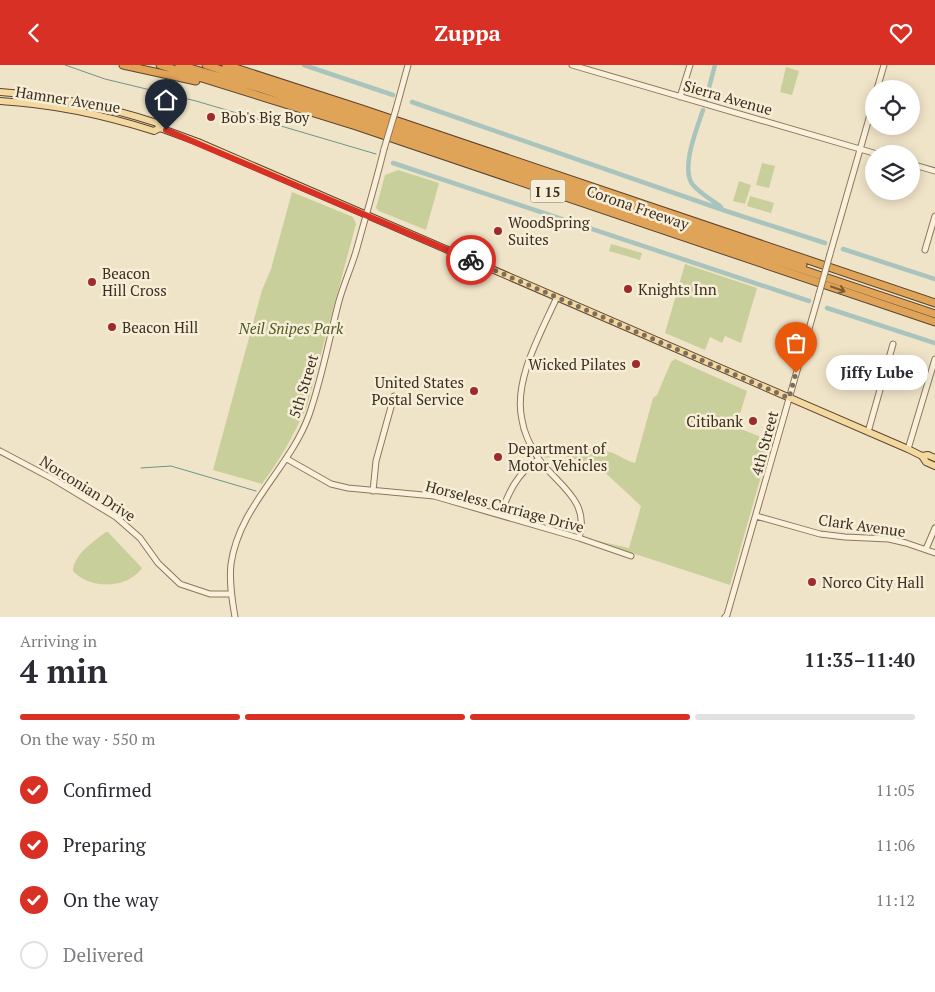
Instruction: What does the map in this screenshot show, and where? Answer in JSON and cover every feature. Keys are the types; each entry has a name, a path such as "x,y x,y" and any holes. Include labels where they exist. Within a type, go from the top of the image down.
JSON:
{"highway":[{"path":"123,65 260,96"},
{"name":"Corona Freeway","path":"160,65 356,126 935,322"},
{"path":"179,65 262,89 935,309"},
{"path":"206,65 370,118 935,314"},
{"name":"Corona Freeway","path":"226,65 362,109 935,303"},
{"path":"611,203 650,207"},
{"name":"I 15","path":"611,203 645,223"}],"main road":[{"name":"Hamner Avenue","path":"0,92 82,102 158,123 160,128 204,145 908,449 922,456 926,462 935,466"},
{"path":"23,103 27,99 40,100 43,96"},
{"name":"Hamner Avenue","path":"0,101 77,111 124,121 154,131 160,128"},
{"name":"Hamner Avenue","path":"922,456 928,455 935,458"}],"street":[{"name":"5th Street","path":"235,617 231,594 231,565 234,551 242,527 260,497 287,459 299,438 309,413 325,361 338,304 356,250 408,65"},
{"name":"Sierra Avenue","path":"572,65 865,150"},
{"path":"680,97 690,65"},
{"path":"880,80 884,65"},
{"name":"4th Street","path":"726,616 865,132"},
{"path":"920,167 935,171"},
{"path":"925,250 935,216"},
{"path":"557,297 522,381 521,419 528,439 539,459 566,487 578,507 582,523 579,538"},
{"path":"868,432 893,344"},
{"path":"908,449 935,359"},
{"path":"373,491 376,461 394,396"},
{"name":"Norconian Drive","path":"0,451 53,479 116,517 140,538 158,563 180,584 210,594 231,594"},
{"name":"Horseless Carriage Drive","path":"287,459 331,484 373,491 434,496 579,538 631,556"},
{"path":"500,515 516,479 528,466 539,459"},
{"name":"Clark Avenue","path":"756,516 820,534 889,539 935,553"},
{"path":"926,549 935,528"}],"green space":[{"path":"786,67 799,71 792,95 780,92"},
{"path":"762,163 775,166 769,188 756,185"},
{"path":"398,170 439,183 426,230 379,211 376,208 385,175"},
{"path":"739,181 751,185 745,204 733,201"},
{"name":"Neil Snipes Park","path":"292,192 353,217 356,224 307,406 287,446 262,484 213,470 262,290 271,269"},
{"path":"750,196 774,203 771,213 747,206"},
{"path":"611,244 642,253 640,260 609,251"},
{"path":"685,264 757,288 741,343 725,336 722,343 710,337 705,350 665,333"},
{"path":"675,359 747,391 736,427 771,441 730,585 589,539 629,548 641,506 598,466 558,454 546,458 542,455 585,448 613,453 635,463 653,398 657,395 671,362"},
{"path":"106,532 142,568 127,580 109,585 89,581 73,571 80,554"}],"waterway":[{"path":"65,65 105,79 196,101 376,154"},
{"path":"304,65 393,95"},
{"path":"706,99 715,65"},
{"path":"412,102 726,211 825,243"},
{"path":"703,110 691,148 688,169 689,178 696,188 721,207"},
{"path":"393,163 809,301"},
{"path":"843,249 935,279"},
{"path":"827,308 935,343"},
{"path":"141,468 171,466 256,491"}],"way so far":[{"path":"471,260 789,398 796,373"}],"place":[{"name":"Bob's Big Boy","path":"211,117"},
{"name":"WoodSpring Suites","path":"498,231"},
{"name":"Beacon Hill Cross","path":"92,282"},
{"name":"Knights Inn","path":"628,289"},
{"name":"Beacon Hill","path":"112,327"},
{"name":"Wicked Pilates","path":"636,364"},
{"name":"Jiffy Lube","path":"796,373"},
{"name":"United States Postal Service","path":"474,391"},
{"name":"Citibank","path":"753,421"},
{"name":"Department of Motor Vehicles","path":"498,457"},
{"name":"Norco City Hall","path":"812,582"}],"route":[{"path":"166,130 471,260"}]}
